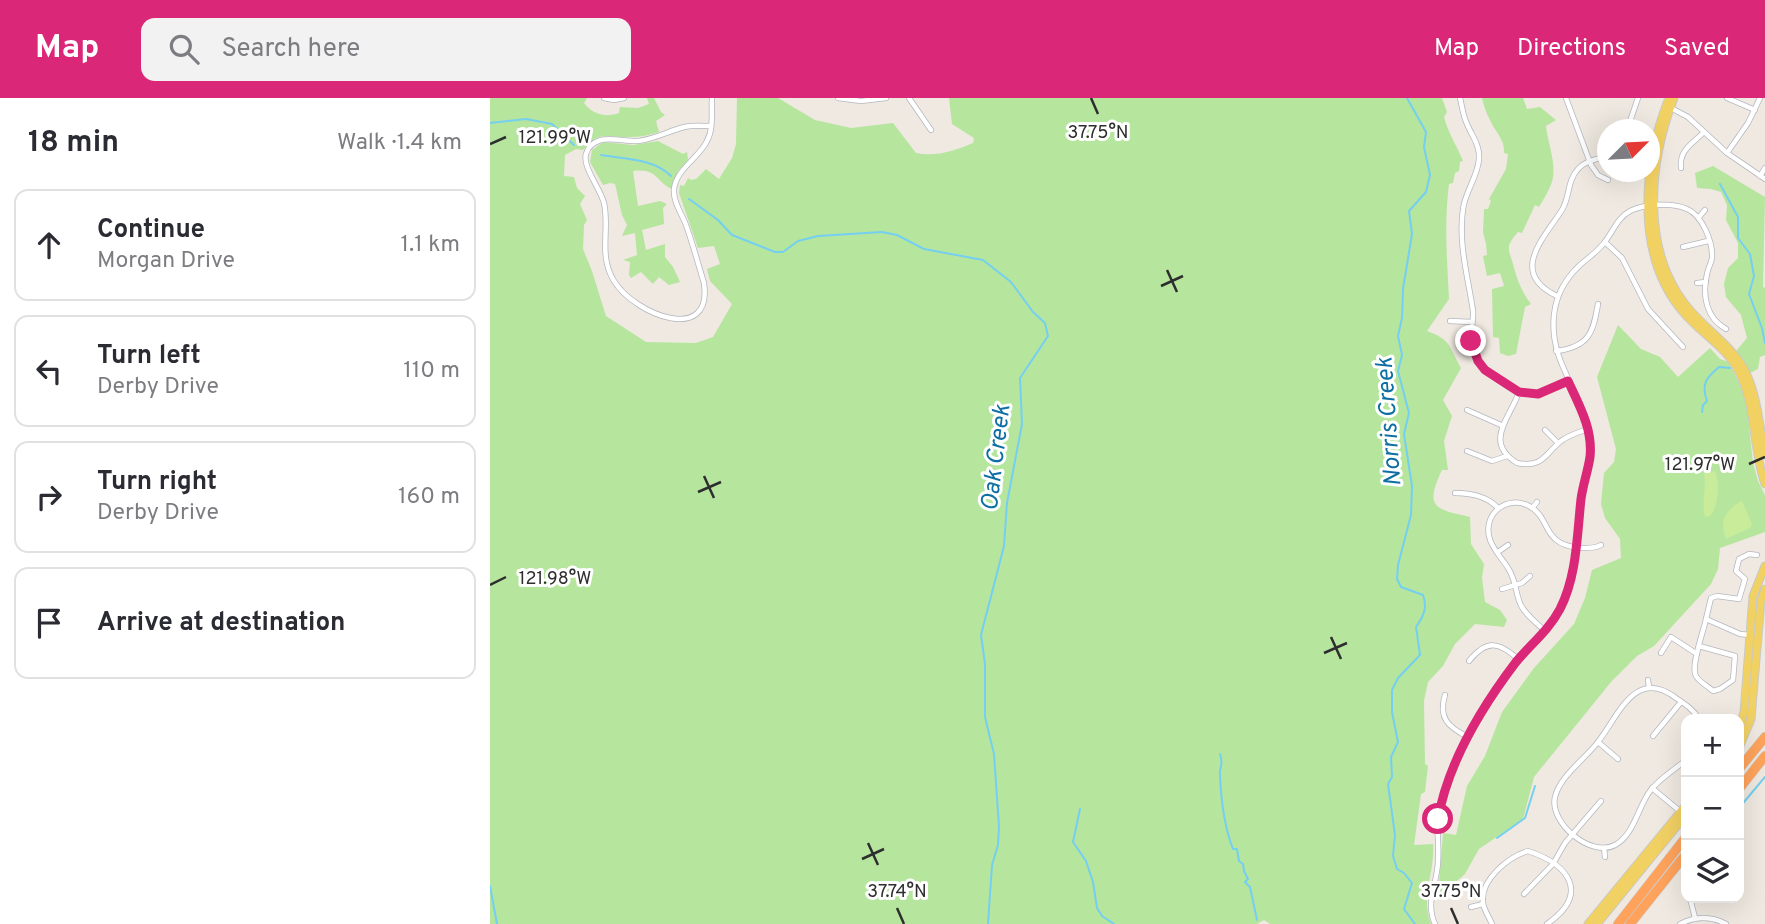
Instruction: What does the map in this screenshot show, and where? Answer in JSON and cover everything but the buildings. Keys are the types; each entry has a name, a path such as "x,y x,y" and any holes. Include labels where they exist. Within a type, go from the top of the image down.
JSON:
{"highway":[{"path":"1744,763 1765,737"},
{"path":"1744,783 1765,756"},
{"path":"1753,772 1765,764"},
{"path":"1618,924 1684,840"},
{"path":"1630,924 1681,861"}],"main road":[{"path":"1669,98 1651,206 1658,247 1665,270 1685,305 1731,350 1742,366 1754,394 1765,456"},
{"path":"1668,107 1674,98"},
{"path":"1760,430 1760,467 1765,484"},
{"path":"1744,736 1751,719 1754,596 1765,566"},
{"path":"1743,714 1754,635 1765,589"},
{"path":"1588,924 1681,818"},
{"path":"1597,924 1681,819"}],"street":[{"path":"604,98 624,98"},
{"path":"711,127 683,127 639,141 607,139 598,141 585,155 586,166 597,183 606,209 605,256 614,280 624,295 636,305 648,312 669,318 689,317 704,299 704,283 674,191 680,174 707,143 711,127 712,98"},
{"path":"838,98 861,101 886,98"},
{"path":"909,98 932,130"},
{"path":"1460,98 1466,123 1480,157 1467,191 1461,222 1464,264 1473,312 1471,341 1478,361 1485,370 1519,392 1538,394 1568,381"},
{"path":"1566,98 1589,161 1597,173"},
{"path":"1630,119 1638,98"},
{"path":"1727,98 1755,110"},
{"path":"1727,153 1748,123 1760,98"},
{"path":"1668,107 1688,117 1727,153 1763,177 1765,168"},
{"path":"1681,168 1684,151 1703,133"},
{"path":"1557,296 1544,288 1538,280 1534,271 1534,252 1562,210 1576,172 1589,161 1597,158"},
{"path":"1435,924 1430,898 1438,864 1437,836 1441,803 1448,780 1484,706 1518,659 1545,631 1565,598 1571,580 1590,452 1588,429 1556,351 1554,315 1557,296 1579,265 1605,242 1625,214 1651,206 1681,206 1690,209 1699,217 1708,241 1712,259 1706,282 1709,312 1718,324 1726,329"},
{"path":"1699,217 1705,210"},
{"path":"1683,247 1708,241"},
{"path":"1605,242 1622,258 1648,309 1683,347"},
{"path":"1697,283 1706,282"},
{"path":"1556,351 1569,349 1586,340 1594,324 1598,304"},
{"path":"1450,321 1472,322"},
{"path":"1519,392 1510,413 1501,425 1500,440 1507,456 1517,463 1532,464 1545,458 1558,443 1588,429"},
{"path":"1467,410 1501,425"},
{"path":"1545,430 1558,443"},
{"path":"1467,451 1492,461 1507,456"},
{"path":"1455,493 1482,497 1493,502 1498,508"},
{"path":"1533,508 1537,502"},
{"path":"1545,631 1522,607 1516,584 1490,542 1490,518 1498,508 1512,503 1533,508 1556,540 1576,547 1597,548 1601,545"},
{"path":"1498,552 1508,545"},
{"path":"1699,646 1735,656 1734,680 1720,690 1713,691 1694,674 1697,654 1699,646 1706,619 1711,598 1717,596 1739,599 1745,579 1736,571 1739,559 1749,554 1757,555"},
{"path":"1502,589 1525,581 1530,576"},
{"path":"1706,619 1740,634 1754,635"},
{"path":"1661,653 1671,637 1697,654"},
{"path":"1469,661 1483,647 1490,645 1508,650 1518,659"},
{"path":"1648,680 1649,687"},
{"path":"1681,764 1652,788 1622,840 1604,849 1593,847 1573,833 1552,812 1560,786 1598,742 1632,695 1649,687 1663,689 1694,714"},
{"path":"1445,695 1443,719 1449,726 1468,737"},
{"path":"1653,736 1681,702"},
{"path":"1598,742 1618,759"},
{"path":"1652,788 1681,812"},
{"path":"1524,894 1553,864 1573,833 1601,801"},
{"path":"1492,924 1483,904 1486,888 1491,878 1511,859 1528,848 1553,864 1566,876 1574,890 1566,909 1547,924"},
{"path":"1604,849 1605,856"},
{"path":"1691,903 1695,918"},
{"path":"1471,906 1483,904"},
{"path":"1680,924 1695,918 1711,918 1726,924"}],"green space":[{"path":"490,98 587,98 584,103 591,110 609,115 619,113 620,107 638,108 649,104 647,98 654,98 665,115 656,121 659,132 637,137 605,136 594,139 583,150 576,149 565,155 564,176 574,177 577,188 585,196 580,204 587,220 584,225 583,249 606,316 646,342 696,343 713,337 732,304 710,281 707,269 720,264 714,246 698,248 679,193 680,185 684,186 688,178 696,179 706,169 719,179 732,158 736,144 737,98 778,98 815,120 851,128 893,123 916,153 938,154 973,143 974,138 952,124 949,98 1442,98 1447,112 1444,117 1446,123 1463,161 1460,162 1459,171 1455,173 1453,183 1449,184 1447,199 1449,299 1427,331 1446,341 1461,368 1443,400 1452,416 1444,441 1448,470 1442,470 1434,499 1441,509 1470,517 1471,544 1484,564 1482,578 1485,602 1500,610 1507,620 1504,627 1475,624 1455,644 1443,666 1428,682 1424,701 1425,764 1428,766 1414,845 1433,844 1427,894 1431,924 1270,924 1264,920 1257,924 490,924"},
{"path":"1482,98 1523,98 1527,109 1540,107 1556,120 1546,126 1553,165 1550,187 1539,207 1535,205 1522,233 1518,232 1509,246 1519,282 1531,304 1525,307 1516,354 1508,356 1500,353 1499,338 1493,337 1492,289 1504,286 1500,273 1487,276 1483,256 1487,255 1483,232 1484,209 1488,209 1491,201 1489,199 1506,169 1508,154 1504,153"},
{"path":"658,141 683,154 687,152 688,160 678,171 672,189 648,172 633,171 638,206 660,201 667,204 663,208 664,224 642,230 646,250 665,244 665,257 680,282 669,285 659,277 653,284 641,272 631,278 629,275 630,262 623,260 637,255 635,233 622,236 627,225 615,184 603,185 590,162 592,150 603,142 633,145"},
{"path":"1713,166 1765,197 1765,355 1760,357 1758,369 1750,373 1736,351 1747,338 1741,315 1726,297 1724,284 1728,268 1738,258 1738,243 1726,220 1727,205 1721,192 1697,188 1695,173"},
{"path":"1618,325 1641,349 1660,357 1678,377 1710,348 1720,359 1729,362 1746,398 1753,463 1765,495 1765,532 1720,548 1718,569 1711,584 1654,646 1637,656 1611,682 1534,777 1523,819 1479,849 1465,874 1438,897 1443,833 1456,835 1467,786 1485,756 1502,712 1534,668 1574,624 1585,598 1592,570 1621,558 1620,539 1605,518 1601,504 1604,473 1614,462 1616,449 1597,377"},
{"path":"1715,471 1717,500 1710,516 1705,517 1704,473"},
{"path":"1742,501 1752,524 1750,528 1726,539 1723,527 1725,517 1731,508"}],"waterway":[{"name":"Norris Creek","path":"1407,98 1426,132 1424,147 1430,175 1426,192 1409,211 1412,234 1398,336 1402,355 1398,371 1409,413 1404,434 1412,486 1411,515 1397,579 1401,587 1423,595 1425,608 1416,627 1420,655 1398,678 1392,690 1392,712 1398,742 1391,757 1392,777 1388,784 1395,835 1393,856 1397,869 1412,883 1404,909 1415,924"},
{"name":"Oak Creek","path":"490,123 526,119 552,124 574,145"},
{"name":"Oak Creek","path":"601,155 647,162 671,176"},
{"path":"1720,184 1738,217 1738,238 1750,254 1754,276 1749,294 1765,343"},
{"name":"Oak Creek","path":"689,199 718,220 732,235 775,252 783,252 798,241 818,236 882,232 897,235 924,249 983,260 1011,282 1033,312 1045,323 1048,336 1020,378 1022,424 1007,503 1004,546 981,635 985,664 985,717 994,754 999,827 998,845 992,865 988,924"},
{"path":"1702,412 1707,401 1705,386 1708,378 1719,367 1730,368"},
{"path":"1220,754 1225,822 1233,849 1237,849 1239,861 1243,864 1248,879 1245,882 1250,887 1257,920"},
{"path":"1744,802 1765,777"},
{"path":"1497,838 1525,818 1535,786"},
{"path":"1080,809 1073,842 1086,861 1097,908 1102,916 1114,924"},
{"path":"490,886 497,924"}],"route":[{"path":"1438,819 1448,780 1484,706 1518,659 1545,631 1565,598 1571,580 1590,452 1588,429 1568,381 1538,394 1519,392 1485,370 1473,351 1471,341"}]}
